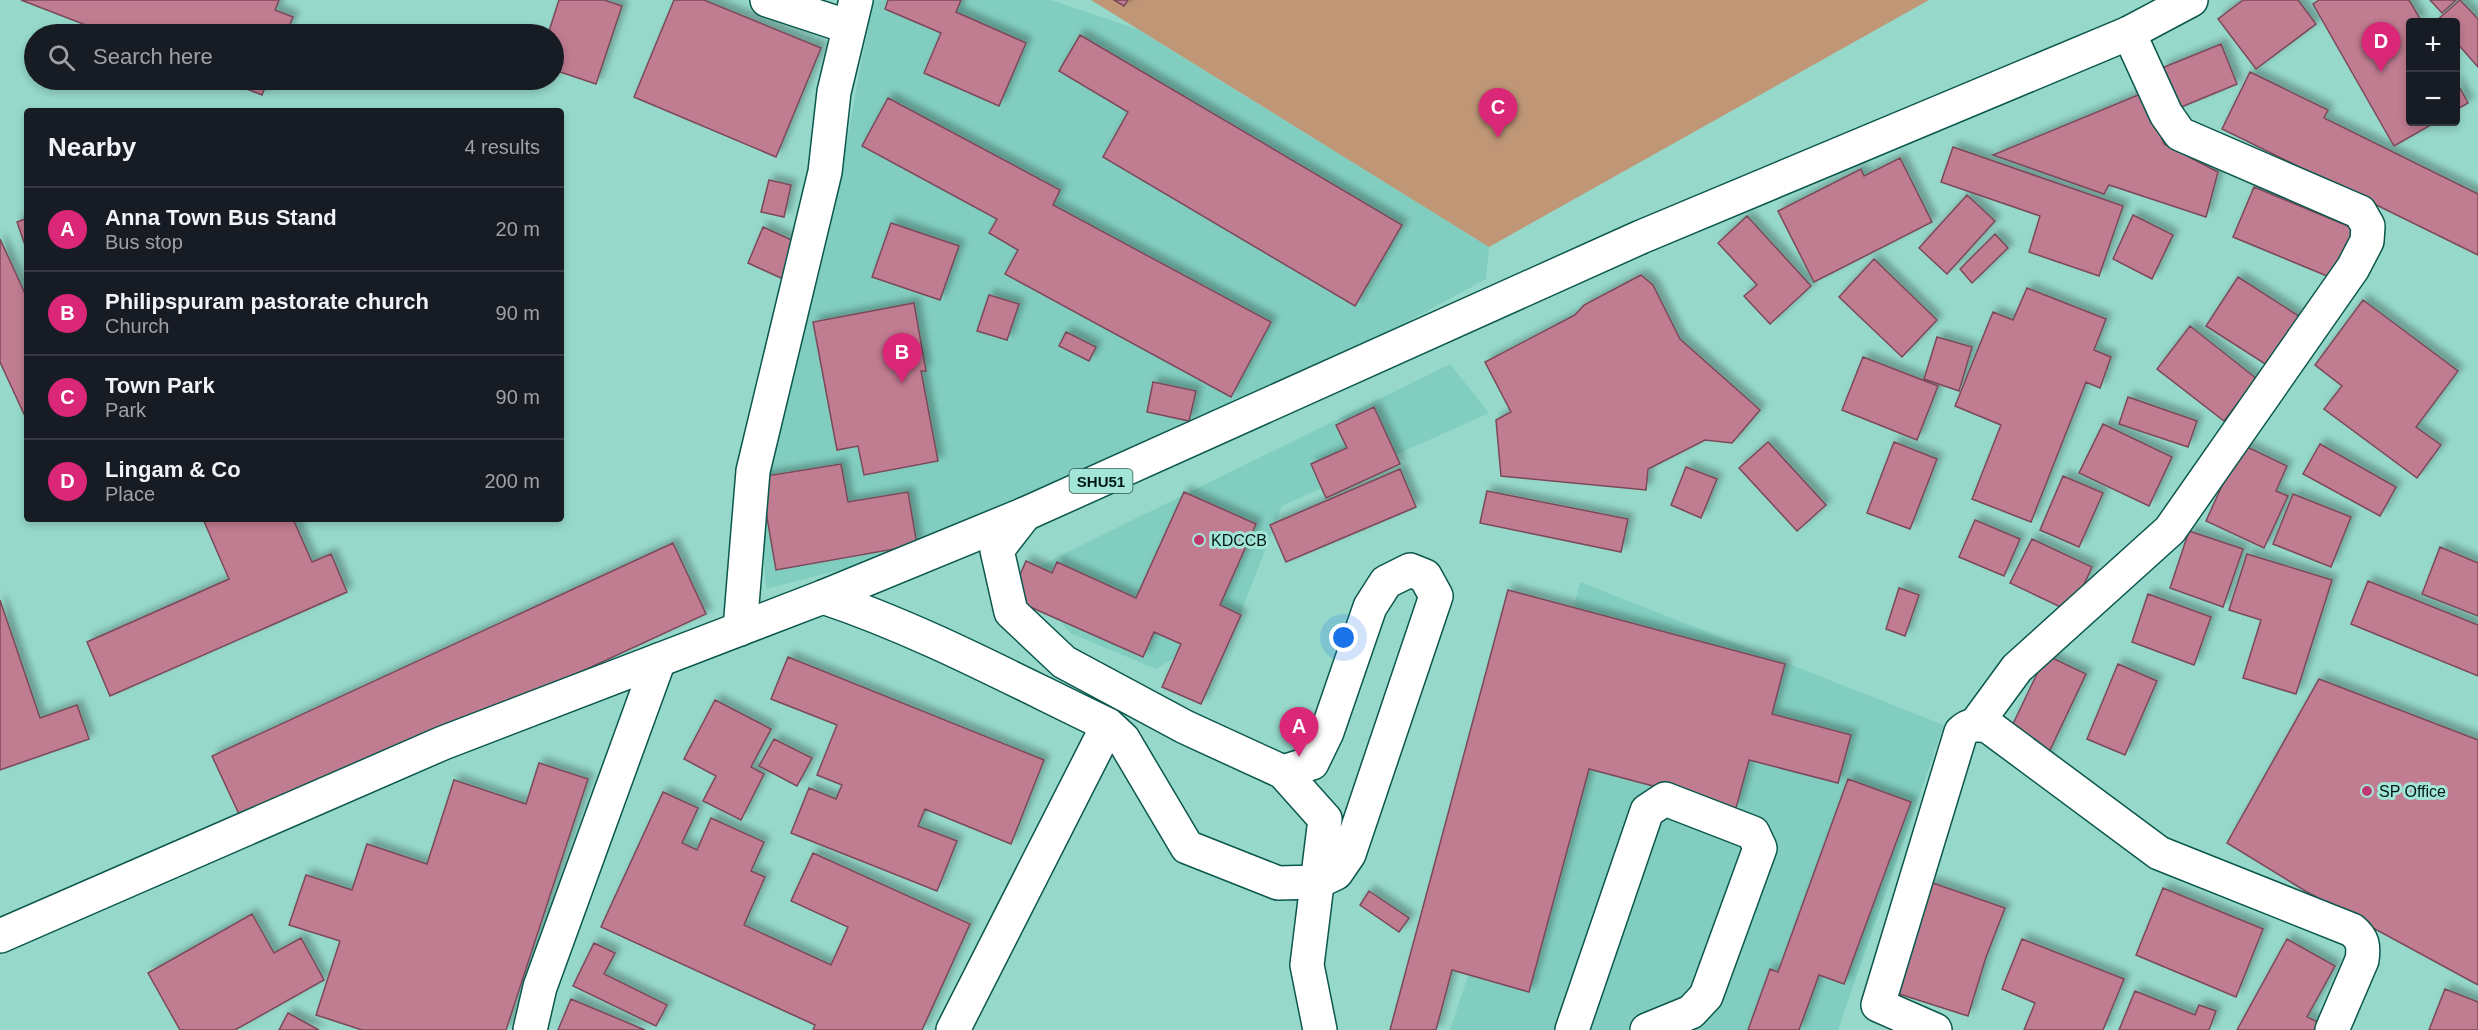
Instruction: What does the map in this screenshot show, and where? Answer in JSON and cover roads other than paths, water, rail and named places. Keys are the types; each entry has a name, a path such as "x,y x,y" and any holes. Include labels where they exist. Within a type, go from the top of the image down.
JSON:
{"street":[{"path":"740,629 753,471 825,172 834,92 853,14 767,0"},
{"name":"SHU51","path":"0,936 443,743 823,597 1026,514 1641,237 2129,33 2191,0"},
{"path":"1976,724 2017,668 2170,530 2353,268 2367,241 2368,226 2360,212 2180,134 2166,114 2129,33"},
{"path":"1026,514 997,550 1011,612 1064,662 1185,727 1283,772 1325,819 1307,965 1320,1030"},
{"path":"823,597 867,612 930,639 1108,725 1123,739 1187,847 1278,883 1317,882 1336,873 1349,854 1436,596 1425,576 1410,570 1386,582 1370,607 1327,732 1312,763 1283,772"},
{"path":"530,1030 540,987 659,660"},
{"path":"1935,1030 1878,1005 1961,732 1967,726 1976,724 1988,726 2159,853 2352,930 2361,937 2364,951 2362,960 2332,1030"},
{"path":"953,1030 1108,725"},
{"path":"1572,1030 1647,811 1665,799 1753,833 1760,848 1706,996 1691,1012 1647,1030"}],"place":[{"name":"Lingam & Co","path":"2381,72"},
{"name":"Town Park","path":"1498,138"},
{"name":"Philipspuram pastorate church","path":"902,383"},
{"name":"KDCCB","path":"1199,540"},
{"name":"Anna Town Bus Stand","path":"1299,757"},
{"name":"SP Office","path":"2367,791"}]}
